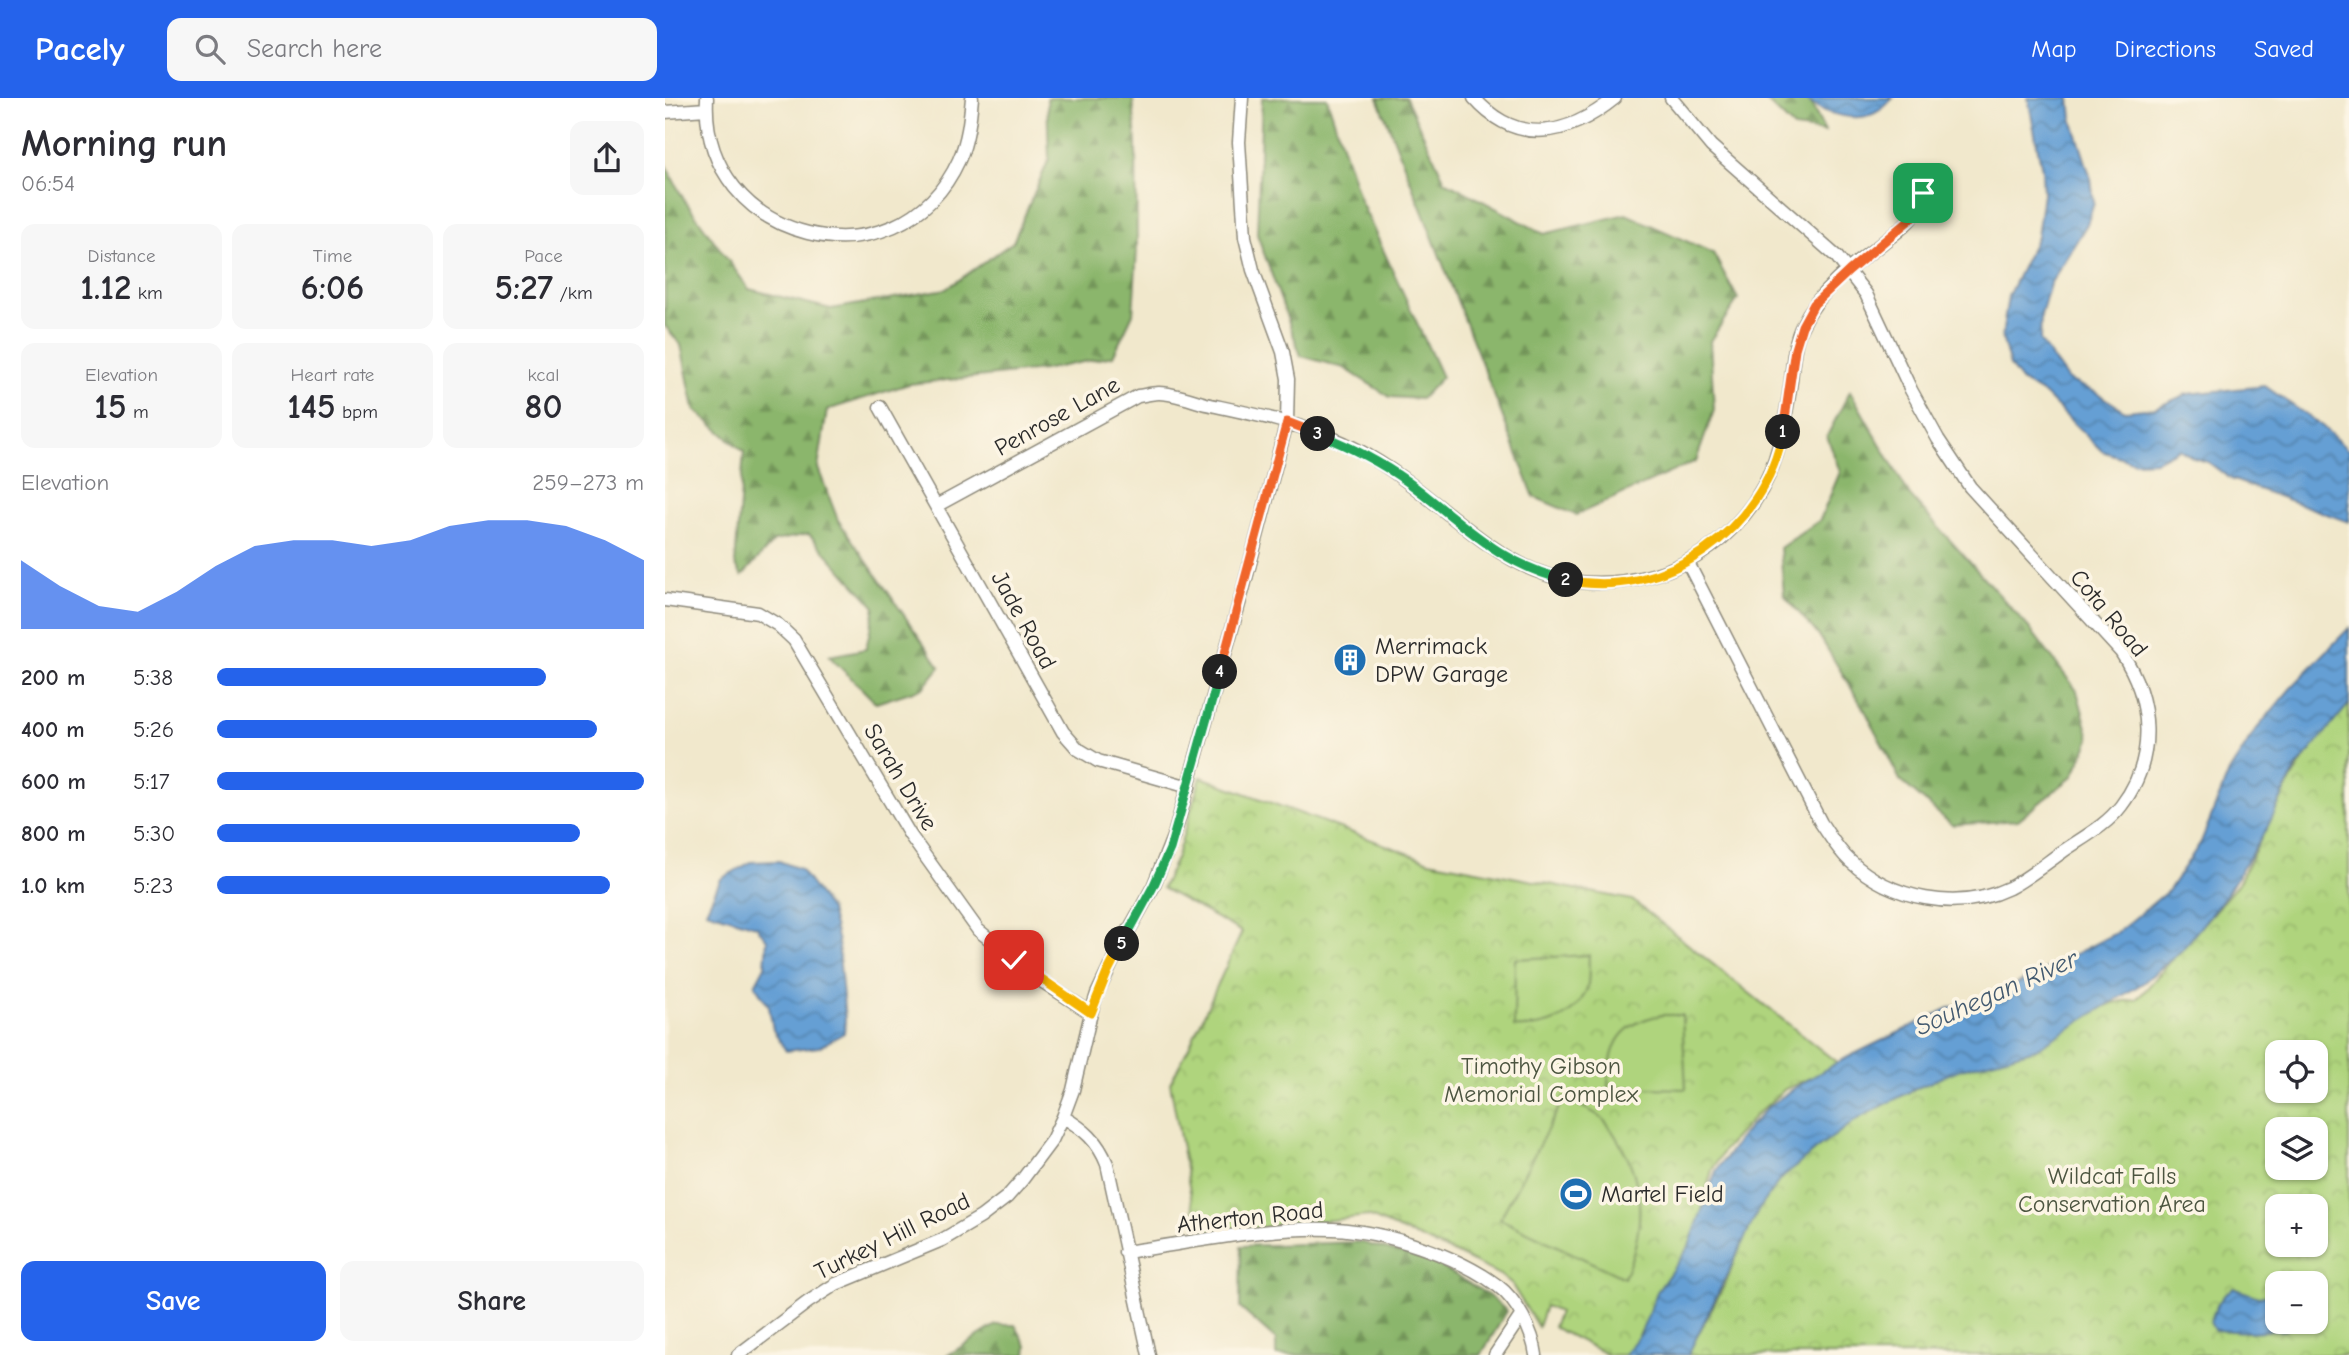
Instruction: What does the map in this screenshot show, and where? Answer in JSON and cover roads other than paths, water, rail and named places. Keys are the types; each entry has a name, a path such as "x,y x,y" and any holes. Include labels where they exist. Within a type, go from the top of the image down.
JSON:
{"street":[{"path":"665,112 706,104 709,133 716,156 732,184 748,202 767,217 796,231 843,238 867,235 890,227 929,201 950,177 961,155 968,131 972,98"},
{"name":"Turkey Hill Road","path":"739,1355 836,1284 942,1240 981,1217 1007,1197 1023,1180 1052,1140 1063,1117 1076,1081 1091,1013 1107,973 1170,849 1287,422 1288,379 1283,352 1253,270 1245,237 1239,142 1242,98"},
{"path":"1474,98 1502,123 1524,130 1546,131 1569,127 1615,98"},
{"name":"Cota Road","path":"1671,98 1711,146 1837,257 1849,271 1866,294 1911,390 1959,472 1988,509 2129,665 2143,701 2147,740 2141,766 2129,793 2120,807 2100,825 2024,879 1992,894 1959,900 1933,899 1908,894 1879,882 1851,861 1821,823 1688,562"},
{"name":"Penrose Lane","path":"936,506 1138,396 1160,393 1287,422 1358,449 1406,481 1497,552 1549,576 1571,581 1616,582 1640,579 1688,562 1709,549 1733,527 1754,502 1766,482 1781,439 1795,349 1802,326 1814,304 1914,216 1923,193"},
{"name":"Jade Road","path":"880,407 1063,732 1078,749 1098,761 1189,787"},
{"name":"Sarah Drive","path":"665,600 758,613 778,625 794,640 910,835 978,930 1043,982 1091,1013"},
{"path":"1063,1117 1088,1134 1103,1153 1149,1355"},
{"name":"Atherton Road","path":"1125,1252 1286,1231 1331,1228 1408,1243 1464,1265 1499,1286 1513,1301 1532,1337 1536,1355"},
{"path":"1495,1355 1521,1316"}],"water":[{"path":"1805,98 1893,98 1872,114 1852,117 1830,113"},
{"path":"2028,98 2070,98 2072,119 2091,179 2094,203 2087,224 2050,284 2041,315 2040,341 2068,380 2095,392 2125,411 2155,408 2187,394 2265,386 2322,426 2349,451 2349,522 2231,479 2208,462 2179,449 2156,461 2135,462 2102,451 2044,394 2022,382 2010,366 2002,337 2008,296 2037,237 2043,194 2042,170"},
{"path":"2349,628 2349,704 2296,768 2267,828 2226,895 2182,950 2143,983 2036,1049 1958,1070 1859,1118 1779,1181 1758,1211 1688,1355 1624,1355 1641,1333 1657,1292 1689,1246 1716,1171 1743,1134 1769,1106 1838,1062 1947,1009 1993,996 2118,932 2169,890 2201,842 2229,772 2255,731 2290,689"},
{"path":"779,861 800,869 830,910 838,942 844,1033 819,1047 786,1051 773,1030 769,1007 755,985 765,966 767,940 756,926 706,911 721,879 751,862"},
{"path":"2234,1288 2258,1297 2265,1296 2265,1331 2214,1330 2210,1322 2225,1294"}],"place":[{"name":"Merrimack DPW Garage","path":"1350,660"},
{"name":"Martel Field","path":"1576,1194"}],"water label":[{"name":"Souhegan River","path":"1996,992"}],"park label":[{"name":"Timothy Gibson Memorial Complex","path":"1541,1080"},
{"name":"Wildcat Falls Conservation Area","path":"2112,1190"}]}
